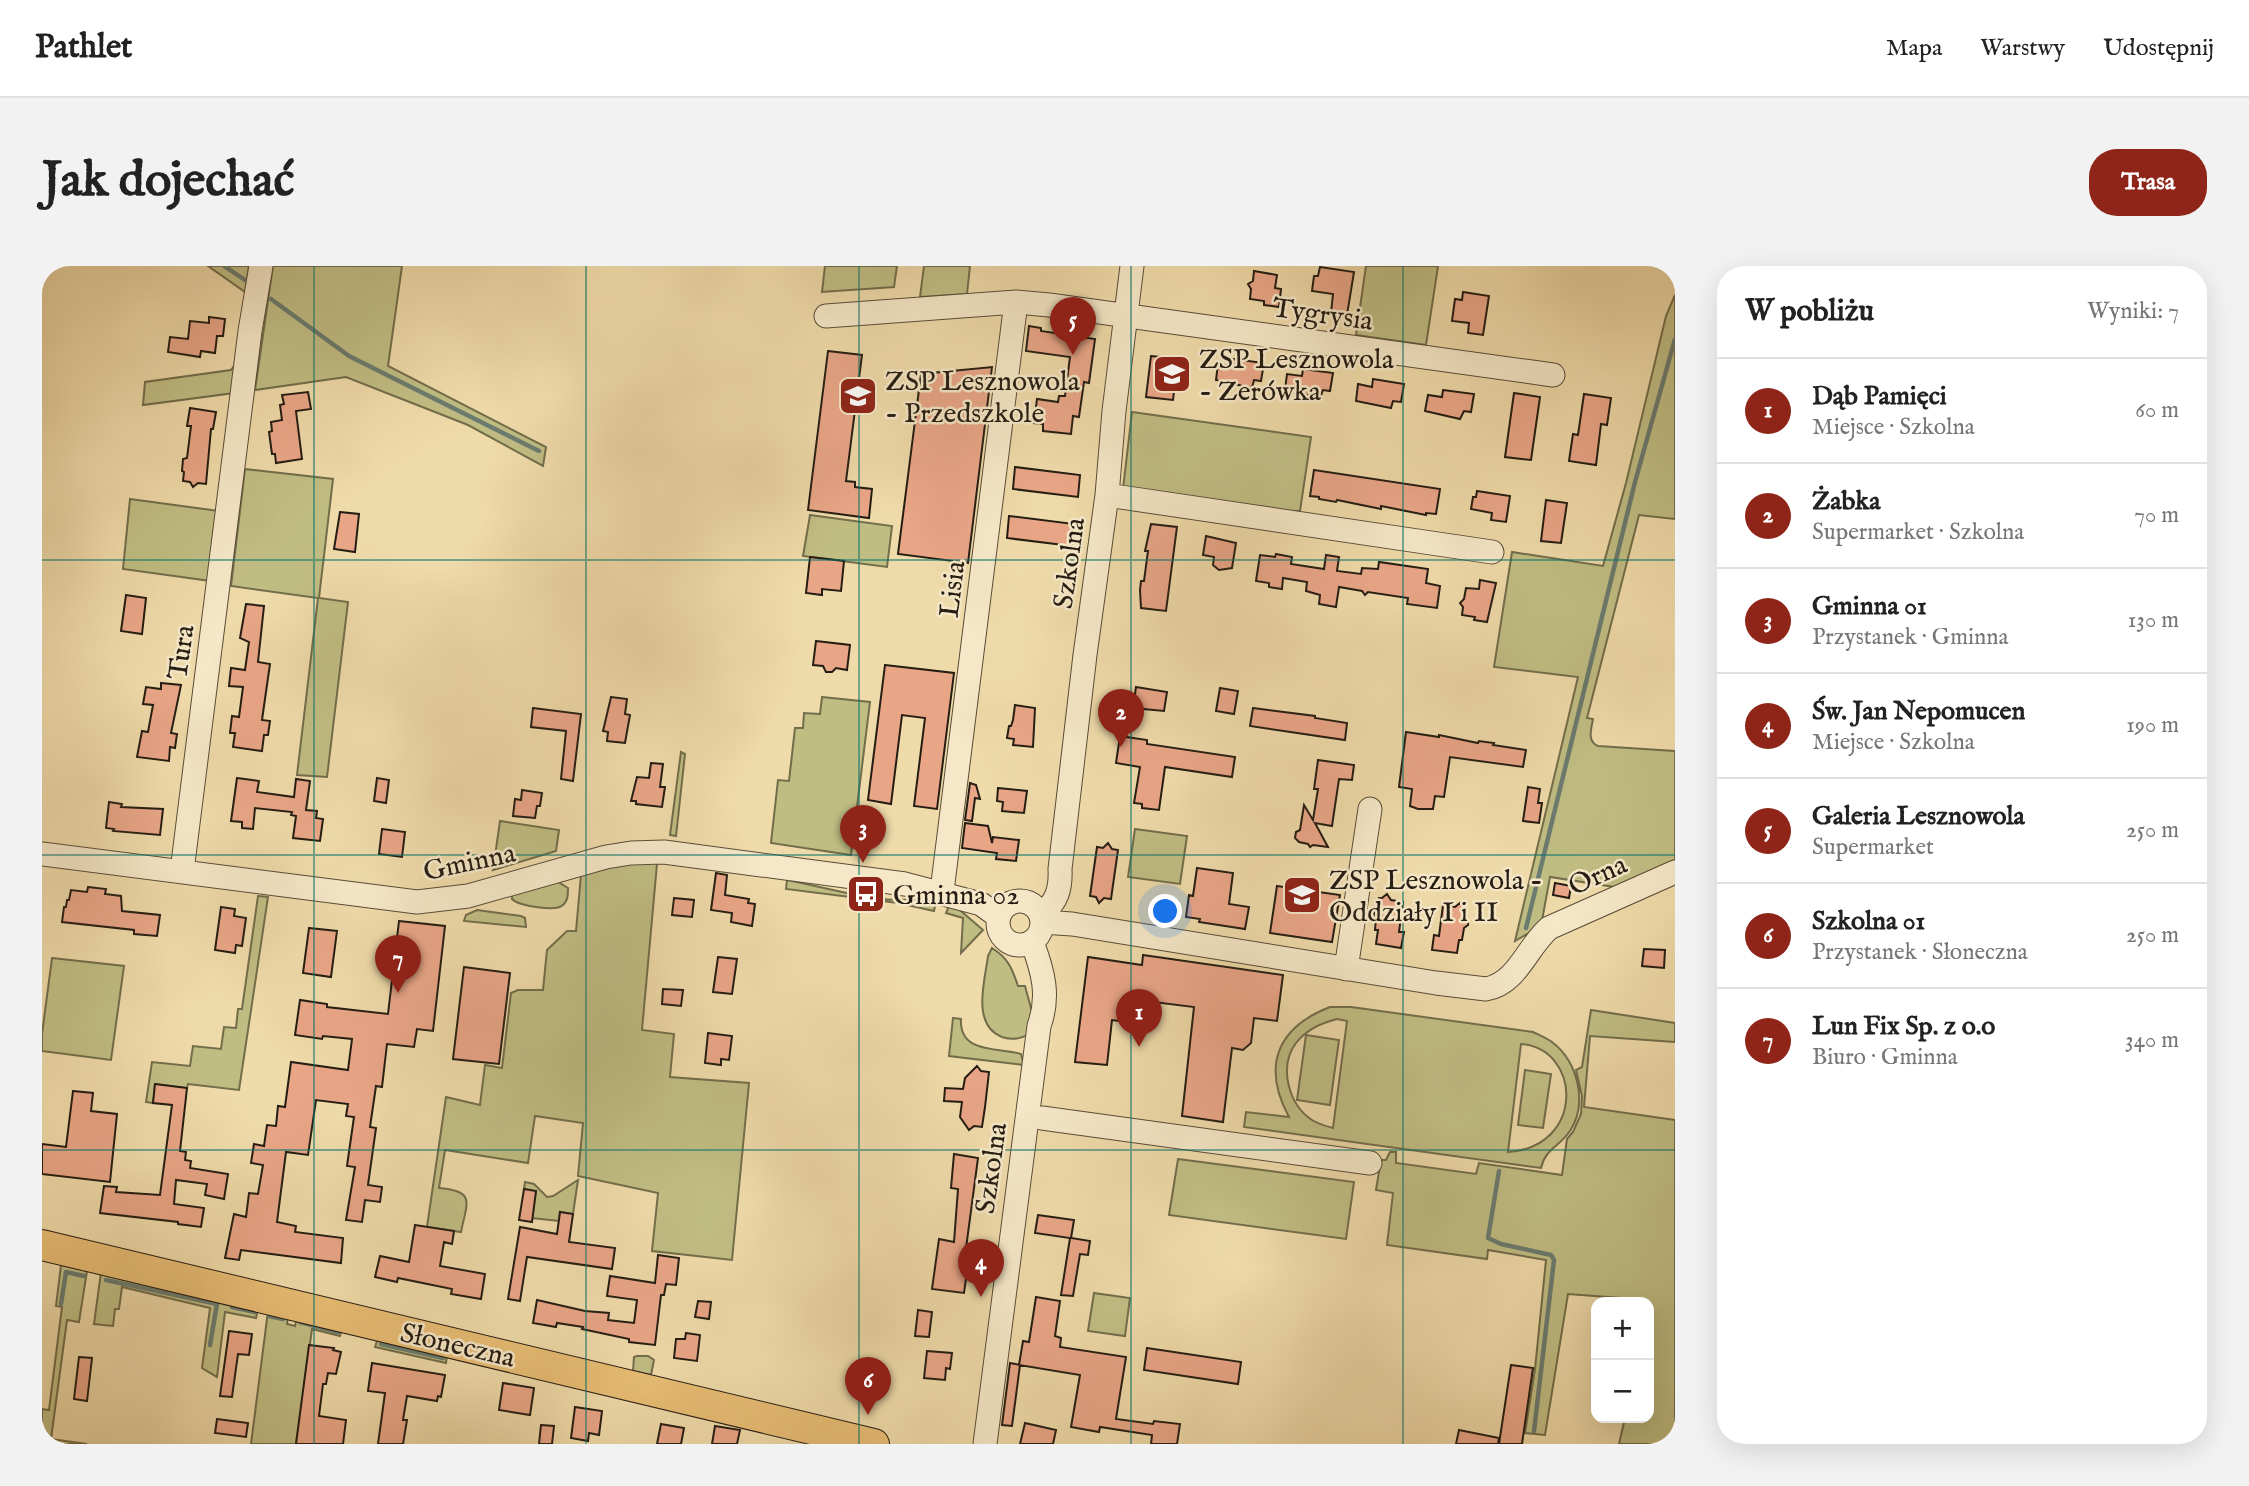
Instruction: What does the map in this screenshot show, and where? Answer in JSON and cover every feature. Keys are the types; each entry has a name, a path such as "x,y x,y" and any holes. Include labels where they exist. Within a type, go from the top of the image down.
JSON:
{"main road":[{"name":"Słoneczna","path":"42,1245 874,1444"}],"street":[{"name":"Tura","path":"182,871 250,331 261,266"},
{"name":"Szkolna","path":"985,1444 1039,1026 1046,1000 1033,926 1060,869 1107,495 1114,411 1132,266"},
{"name":"Tygrysia","path":"826,316 1016,302 1126,314 1553,375"},
{"name":"Lisia","path":"943,883 1016,302"},
{"path":"1107,495 1492,552"},
{"path":"1033,926 1021,901 1003,911 998,925 1002,937 1011,944 1033,926 1072,924 1346,969 1370,809"},
{"name":"Gminna","path":"42,854 404,902 435,902 468,897 606,857 664,852 905,884 1003,911"},
{"name":"Orna","path":"1346,969 1494,988 1510,978 1539,936 1549,928 1675,872"},
{"name":"Gminna","path":"905,884 943,883 974,888 1003,911"},
{"path":"1042,1118 1370,1163"}],"shaded area":[{"path":"208,266 249,266 245,292"},
{"path":"273,266 402,266 388,366 546,447 543,466 468,425 346,377 255,390"},
{"path":"825,266 897,266 894,287 822,292"},
{"path":"924,266 970,266 967,294 920,297"},
{"path":"1366,266 1438,266 1426,345 1356,335"},
{"path":"1675,295 1675,519 1639,515 1587,718 1593,719 1591,738 1598,746 1675,751 1675,860 1614,887 1550,877 1541,926 1515,941 1578,677 1494,667 1512,552 1603,566 1666,316"},
{"path":"237,362 234,393 143,405 145,382 231,370"},
{"path":"1132,412 1311,437 1300,511 1271,511 1123,489"},
{"path":"245,469 333,479 319,598 348,602 327,777 297,775 318,598 231,586"},
{"path":"130,499 219,511 211,581 123,569"},
{"path":"810,515 892,526 887,567 803,556"},
{"path":"822,697 870,702 851,855 771,843 778,780 789,781 795,728 803,728 804,713 820,714"},
{"path":"681,752 685,754 676,836 670,835"},
{"path":"500,821 559,830 556,851 493,870"},
{"path":"1135,829 1187,836 1180,884 1128,877"},
{"path":"654,859 657,864 642,1030 674,1034 670,1077 749,1083 732,1260 652,1251 658,1193 578,1176 583,1123 535,1116 528,1163 445,1150 439,1188 464,1195 466,1206 461,1232 427,1227 446,1097 480,1105 485,1065 502,1068 511,993 518,990 543,990 547,950 567,931 576,931 581,875"},
{"path":"555,880 568,888 566,902 559,907 537,907 512,899 512,895"},
{"path":"787,880 880,899 936,901 934,911 898,903 786,889"},
{"path":"258,896 268,897 239,1090 188,1084 187,1088 155,1084 153,1103 146,1102 152,1062 190,1066 193,1046 221,1049 224,1027 236,1028 238,1009 242,1009"},
{"path":"954,905 983,930 961,953 963,918 946,913 949,906"},
{"path":"477,910 521,916 525,918 526,927 464,921 466,915"},
{"path":"992,948 1009,964 1018,986 1025,986 1032,1012 1029,1034 1023,1037 1002,1037 986,1023 982,1001 988,956"},
{"path":"52,958 124,966 111,1060 42,1051"},
{"path":"1330,1007 1351,1007 1533,1032 1561,1050 1574,1072 1579,1096 1575,1120 1566,1136 1546,1156 1541,1168 1244,1127 1246,1112 1289,1117 1276,1082 1279,1051 1297,1026","holes":["1337,1019 1347,1021 1333,1128 1314,1121 1297,1105 1287,1074 1291,1053 1300,1038 1314,1028","1521,1044 1541,1050 1556,1062 1564,1079 1566,1098 1562,1117 1551,1134 1533,1146 1508,1152"]},
{"path":"1591,1010 1675,1023 1675,1042 1590,1036 1584,1107 1675,1120 1675,1444 1619,1444 1624,1423 1654,1423 1654,1297 1568,1294 1545,1435 1525,1433 1535,1369 1546,1260 1488,1250 1487,1259 1387,1245 1393,1193 1376,1190 1381,1160 1386,1160 1390,1152 1396,1152 1396,1163 1476,1174 1479,1163 1562,1175 1567,1139 1581,1114 1582,1096 1576,1070 1582,1067"},
{"path":"953,1018 961,1019 962,1030 973,1044 1021,1054 1024,1065 949,1056"},
{"path":"1306,1035 1339,1040 1330,1105 1297,1100"},
{"path":"1525,1070 1551,1074 1543,1128 1518,1125"},
{"path":"1178,1159 1354,1182 1346,1239 1169,1215"},
{"path":"578,1180 573,1214 560,1212 559,1221 532,1218 536,1191 524,1189 525,1182 534,1184 547,1197"},
{"path":"61,1265 87,1271 79,1322 67,1320 51,1439 87,1444 42,1444 42,1409 49,1410 62,1307 56,1306"},
{"path":"101,1272 258,1309 256,1318 225,1312 217,1377 202,1368 210,1308 122,1287 113,1326 94,1324"},
{"path":"1094,1293 1130,1298 1125,1336 1088,1331"},
{"path":"268,1311 288,1315 287,1324 295,1326 297,1317 342,1328 340,1336 312,1329 296,1444 251,1444"},
{"path":"378,1338 447,1355 446,1363 375,1347"},
{"path":"648,1356 654,1360 651,1375 633,1371 634,1357"}],"building":[{"path":"1320,267 1354,272 1347,315 1331,313 1333,294 1312,291 1314,276 1318,276"},
{"path":"1254,271 1277,275 1275,288 1281,289 1279,307 1250,299 1251,289 1248,284 1253,281"},
{"path":"1463,292 1489,296 1483,335 1468,333 1469,323 1452,321 1455,299 1462,300"},
{"path":"209,317 225,319 223,336 217,336 215,353 201,351 200,357 168,352 170,337 188,339 190,321 209,323"},
{"path":"1029,326 1041,328 1041,331 1095,339 1089,383 1084,382 1079,417 1073,416 1071,434 1043,431 1043,424 1034,423 1037,399 1058,402 1059,396 1065,396 1070,357 1026,351"},
{"path":"828,351 862,355 846,481 855,482 855,487 872,489 869,518 808,510"},
{"path":"1151,356 1178,359 1173,400 1146,397"},
{"path":"1233,359 1264,363 1261,381 1254,380 1252,388 1216,380 1218,364 1232,366"},
{"path":"992,367 968,563 898,554 921,374"},
{"path":"1303,369 1333,373 1330,391 1323,390 1320,398 1285,390 1287,374 1302,376"},
{"path":"1373,379 1404,384 1401,402 1393,401 1391,408 1356,401 1358,384 1372,387"},
{"path":"1443,390 1474,394 1471,412 1464,411 1460,419 1425,411 1428,395 1442,397"},
{"path":"308,392 311,409 296,411 302,459 276,463 269,432 272,431 271,422 282,420 282,395"},
{"path":"1514,393 1540,397 1531,460 1505,457"},
{"path":"1584,394 1611,398 1607,425 1601,424 1596,465 1569,461 1573,434 1578,435"},
{"path":"190,408 216,412 211,429 206,484 198,483 193,487 190,482 183,481 182,471 183,459 187,458"},
{"path":"1015,467 1080,475 1078,497 1013,489"},
{"path":"1314,470 1440,489 1436,514 1426,515 1381,506 1381,509 1310,496"},
{"path":"1477,491 1510,496 1506,522 1491,520 1492,513 1471,509"},
{"path":"1546,500 1567,503 1561,543 1541,541"},
{"path":"340,512 359,514 355,552 334,549"},
{"path":"1009,516 1074,524 1071,546 1007,538"},
{"path":"1151,524 1177,527 1166,611 1141,608 1141,581 1144,581 1148,551 1145,551"},
{"path":"1206,536 1236,543 1232,568 1219,570 1213,565 1214,557 1203,555"},
{"path":"1276,554 1292,557 1291,564 1324,569 1326,555 1339,557 1337,571 1361,574 1362,568 1378,569 1379,562 1428,569 1426,583 1440,586 1437,608 1407,604 1408,598 1368,592 1365,595 1362,591 1339,587 1336,607 1319,604 1320,595 1306,591 1307,582 1283,578 1282,589 1256,581 1260,555 1275,557"},
{"path":"810,557 844,561 841,591 822,589 822,595 806,593"},
{"path":"1480,580 1496,583 1487,622 1462,615 1463,607 1460,603 1464,599 1466,588 1479,589"},
{"path":"126,595 146,598 142,634 121,631"},
{"path":"246,604 264,606 258,662 270,664 262,720 270,721 268,735 264,735 262,751 233,747 235,733 230,733 232,716 239,717 243,687 229,686 231,668 245,670 249,642 240,638"},
{"path":"816,641 850,645 847,670 836,668 832,672 826,672 823,666 813,665"},
{"path":"885,665 954,673 937,809 914,806 925,718 902,715 891,804 868,800"},
{"path":"161,683 181,685 171,733 177,734 175,748 170,747 169,761 137,757 142,731 148,732 153,705 143,704 146,687 161,689"},
{"path":"1136,687 1167,692 1164,711 1133,708"},
{"path":"1220,688 1238,691 1234,714 1216,711"},
{"path":"611,697 627,699 625,714 630,715 625,743 607,741 608,732 603,731"},
{"path":"1015,705 1035,708 1033,747 1013,745 1014,739 1007,738"},
{"path":"533,708 581,714 573,781 561,779 566,731 531,727"},
{"path":"1253,708 1347,723 1345,740 1250,726"},
{"path":"1406,732 1494,743 1493,745 1526,750 1523,767 1450,757 1444,797 1435,796 1433,809 1418,809 1410,806 1412,789 1399,787"},
{"path":"1120,736 1147,740 1147,744 1235,757 1232,777 1165,767 1159,810 1142,808 1142,804 1134,803 1140,767 1116,763"},
{"path":"1318,760 1354,765 1352,780 1339,779 1332,826 1315,823 1328,847 1310,847 1295,838 1296,832 1300,830 1304,805 1313,820 1318,789 1314,789"},
{"path":"651,763 663,764 660,787 665,787 662,807 631,801 637,777 649,778"},
{"path":"237,778 259,781 257,792 294,797 296,779 310,781 306,810 317,811 316,818 323,819 320,841 293,838 296,816 291,815 292,812 255,808 253,829 242,828 242,822 231,821"},
{"path":"377,778 389,780 386,803 374,801"},
{"path":"970,783 976,785 980,799 975,798 972,821 965,820"},
{"path":"1528,787 1540,789 1538,803 1542,803 1539,823 1523,821"},
{"path":"998,788 1027,791 1024,813 1002,811 1003,802 997,801"},
{"path":"522,790 542,793 535,818 513,816 515,799 521,800"},
{"path":"109,802 122,804 121,807 163,809 160,835 106,828"},
{"path":"965,823 988,826 992,843 993,837 1019,840 1016,861 996,859 997,853 962,848"},
{"path":"382,829 405,832 402,857 379,854"},
{"path":"1108,843 1112,849 1118,850 1111,899 1104,898 1099,903 1096,897 1090,896 1097,847 1103,848"},
{"path":"1197,868 1233,873 1229,904 1249,907 1245,929 1199,922 1200,919 1186,917 1189,895 1193,896"},
{"path":"716,873 727,875 725,895 749,899 748,903 755,904 752,926 731,922 732,913 711,910"},
{"path":"1555,883 1571,886 1569,898 1553,895"},
{"path":"1277,886 1340,895 1332,942 1270,933"},
{"path":"88,887 106,889 105,894 121,896 122,911 160,915 157,936 134,934 134,930 62,922 64,907 71,890 87,892"},
{"path":"1387,894 1391,900 1403,902 1399,932 1404,932 1401,948 1376,944 1378,930 1375,930 1375,908 1379,898"},
{"path":"674,898 694,900 692,917 672,915"},
{"path":"1460,903 1466,911 1468,925 1464,928 1462,940 1459,940 1457,953 1432,950 1434,935 1439,936 1443,905 1455,907"},
{"path":"221,907 235,909 234,916 246,918 242,946 236,945 235,953 215,950"},
{"path":"399,921 445,926 433,1031 417,1029 414,1047 387,1044 382,1087 376,1086 370,1127 376,1128 368,1185 382,1187 380,1202 365,1200 362,1222 346,1220 355,1167 347,1166 354,1117 346,1116 348,1104 316,1100 308,1155 286,1152 277,1222 296,1226 295,1232 343,1238 341,1263 241,1250 239,1260 225,1258 234,1214 246,1217 249,1193 258,1194 263,1165 251,1163 254,1144 264,1146 267,1125 276,1126 278,1106 285,1107 291,1062 348,1070 352,1039 323,1036 322,1039 295,1035 300,1000 327,1004 327,1007 388,1014"},
{"path":"309,928 337,931 331,977 303,973"},
{"path":"1644,949 1665,950 1664,968 1642,966"},
{"path":"1143,955 1283,975 1277,1021 1254,1018 1251,1043 1243,1050 1232,1048 1223,1122 1182,1116 1194,1007 1138,1000 1135,1023 1112,1020 1107,1065 1075,1062 1088,957 1142,965"},
{"path":"718,957 737,959 732,994 713,992"},
{"path":"464,967 510,973 499,1064 453,1059"},
{"path":"663,989 683,990 681,1006 662,1004"},
{"path":"708,1033 732,1036 729,1060 721,1059 721,1065 705,1063"},
{"path":"977,1066 981,1071 989,1072 985,1107 982,1127 974,1126 969,1130 960,1117 962,1102 944,1101 945,1088 963,1089 965,1078"},
{"path":"155,1084 187,1088 180,1151 186,1152 185,1160 191,1161 190,1168 228,1174 224,1199 205,1195 207,1184 176,1180 174,1204 204,1208 201,1227 100,1213 104,1186 117,1187 116,1192 160,1195 172,1105 153,1103"},
{"path":"73,1091 93,1093 91,1111 117,1114 110,1182 42,1174 42,1144 66,1147"},
{"path":"954,1154 978,1158 963,1271 967,1272 964,1293 932,1289 939,1239 954,1242 958,1189 951,1188"},
{"path":"524,1189 536,1191 532,1222 519,1220"},
{"path":"560,1212 573,1214 569,1242 615,1248 612,1269 527,1257 520,1301 508,1299 520,1227 557,1234"},
{"path":"1038,1215 1074,1220 1071,1238 1090,1241 1088,1255 1080,1254 1073,1296 1061,1295 1070,1238 1035,1233"},
{"path":"415,1225 454,1231 452,1244 444,1242 440,1266 485,1274 481,1299 451,1294 452,1289 398,1278 397,1282 375,1277 380,1256 409,1262"},
{"path":"658,1255 679,1258 676,1285 666,1284 664,1295 661,1295 655,1345 629,1342 629,1339 582,1329 583,1327 557,1323 556,1327 533,1323 537,1300 585,1311 609,1313 608,1320 634,1323 637,1300 607,1296 610,1276 655,1283"},
{"path":"1036,1297 1060,1301 1055,1336 1061,1338 1060,1347 1126,1357 1116,1419 1153,1424 1154,1421 1180,1424 1177,1444 1151,1444 1152,1435 1100,1427 1099,1432 1071,1427 1080,1375 1019,1365 1023,1341 1029,1342"},
{"path":"698,1301 711,1302 709,1319 695,1317"},
{"path":"918,1310 932,1312 929,1337 915,1336"},
{"path":"229,1331 252,1334 249,1355 238,1354 232,1397 220,1396"},
{"path":"686,1333 700,1335 697,1361 674,1358 676,1339 685,1339"},
{"path":"309,1345 334,1348 333,1350 341,1352 336,1374 328,1373 326,1384 323,1384 319,1416 346,1420 343,1444 296,1444"},
{"path":"1147,1348 1241,1362 1238,1384 1144,1370"},
{"path":"927,1351 952,1353 945,1380 924,1378"},
{"path":"79,1357 92,1358 87,1401 74,1399"},
{"path":"372,1363 445,1375 441,1397 438,1396 437,1401 407,1396 403,1444 378,1444 385,1393 368,1391"},
{"path":"1010,1363 1020,1365 1012,1426 1002,1425"},
{"path":"1511,1365 1533,1368 1522,1444 1499,1444"},
{"path":"503,1383 534,1388 530,1415 499,1410"},
{"path":"575,1407 602,1411 599,1435 589,1433 588,1441 571,1438"},
{"path":"217,1419 248,1423 246,1437 215,1433"},
{"path":"1025,1423 1056,1430 1053,1444 1020,1444"},
{"path":"661,1424 684,1428 681,1444 657,1444"},
{"path":"541,1425 554,1426 552,1444 539,1444"},
{"path":"715,1426 740,1430 737,1444 712,1444"},
{"path":"1459,1430 1499,1438 1498,1444 1456,1444"}],"waterway":[{"path":"224,266 248,282"},
{"path":"271,299 349,356 539,451"},
{"path":"1526,928 1635,482 1675,339"},
{"path":"1499,1171 1488,1238 1501,1244 1551,1255 1554,1260 1534,1431"},
{"path":"61,1304 66,1272 84,1276"},
{"path":"106,1280 217,1304 210,1345"},
{"path":"232,1307 255,1312"},
{"path":"269,1316 283,1319"},
{"path":"300,1322 338,1332"},
{"path":"381,1344 443,1358"}],"place":[{"name":"Galeria Lesznowola","path":"1073,355"},
{"name":"ZSP Lesznowola - Zerówka","path":"1172,374"},
{"name":"ZSP Lesznowola - Przedszkole","path":"858,396"},
{"name":"Żabka","path":"1121,747"},
{"name":"Gminna 01","path":"863,863"},
{"name":"Gminna 02","path":"866,894"},
{"name":"ZSP Lesznowola - Oddziały I i II","path":"1302,895"},
{"name":"Lun Fix Sp. z o.o","path":"398,993"},
{"name":"Dąb Pamięci","path":"1139,1047"},
{"name":"Św. Jan Nepomucen","path":"981,1297"},
{"name":"Szkolna 01","path":"868,1415"}]}
